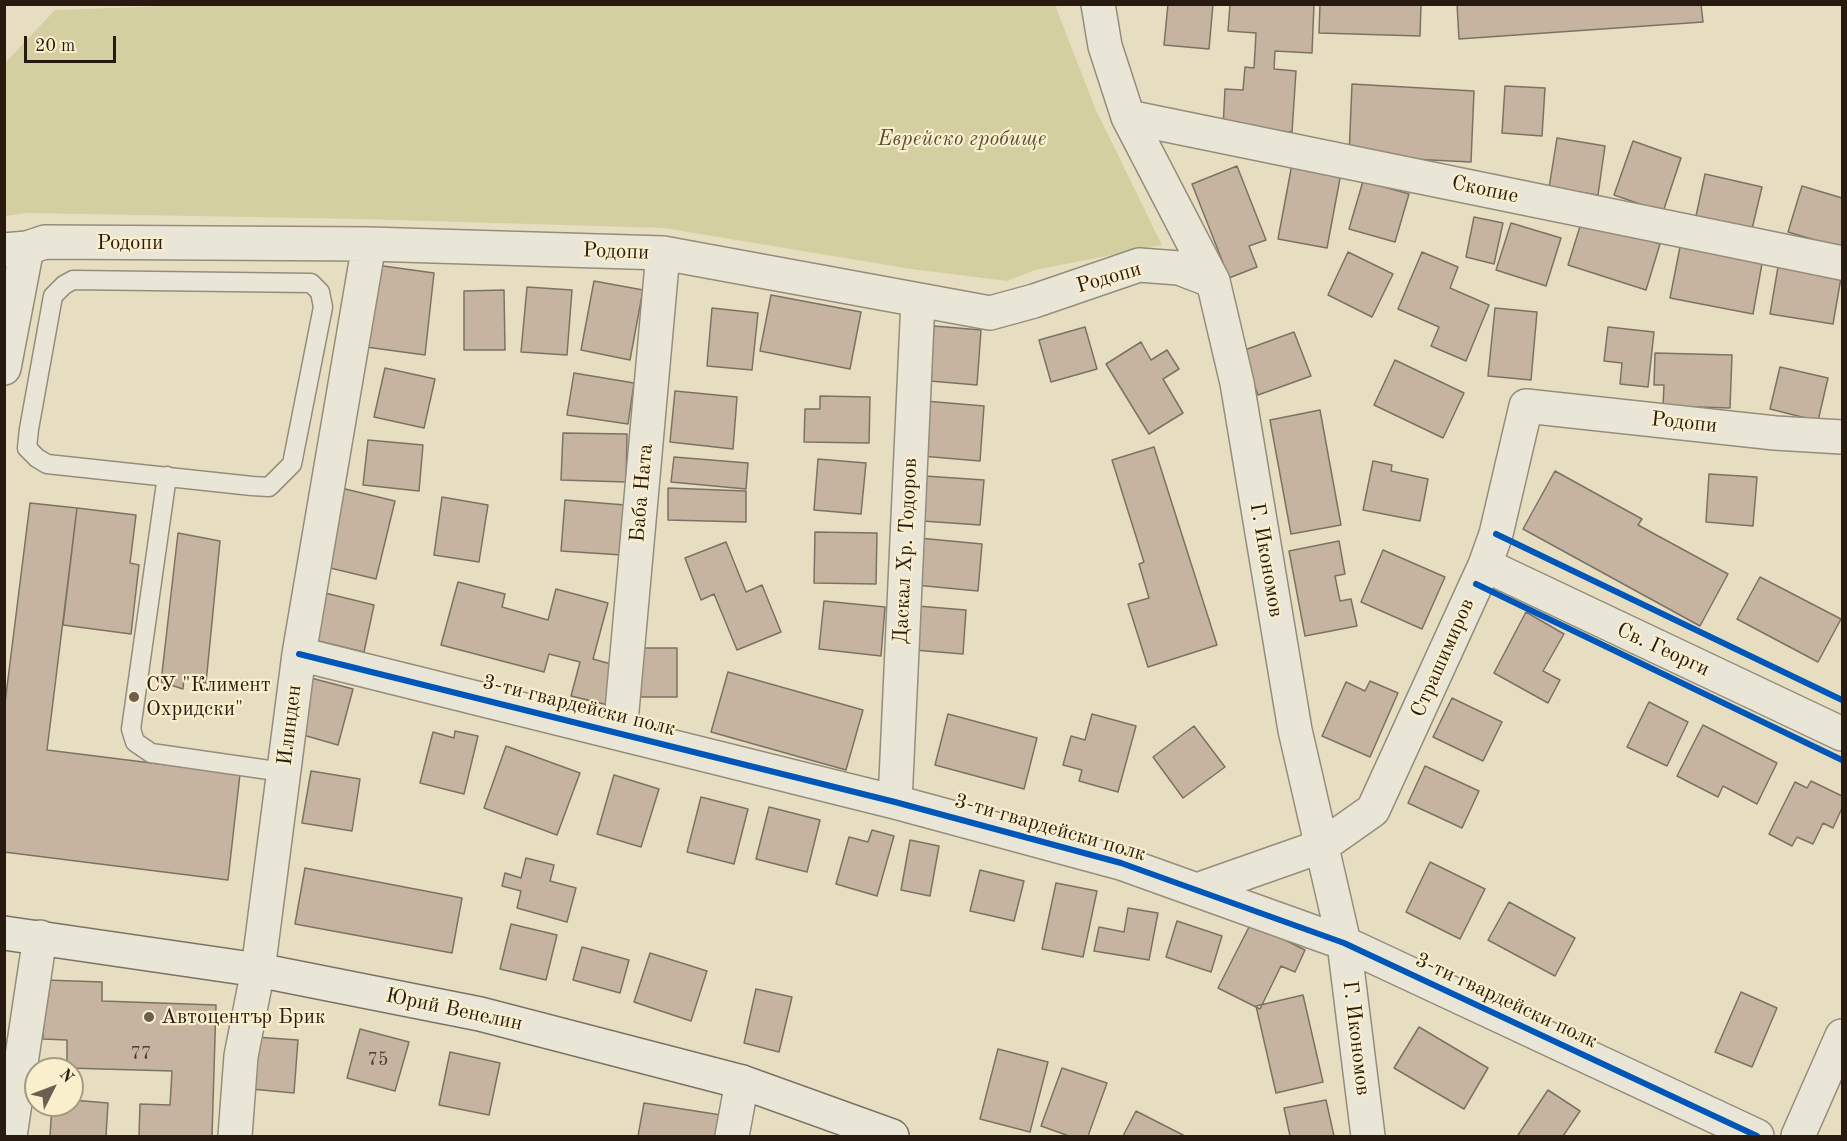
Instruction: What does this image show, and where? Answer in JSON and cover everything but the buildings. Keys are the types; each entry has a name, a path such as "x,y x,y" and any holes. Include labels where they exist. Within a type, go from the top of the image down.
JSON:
{"street":[{"name":"Г. Икономов","path":"1098,4 1105,46 1128,117 1213,281 1237,383 1295,730 1344,943 1368,1137"},
{"name":"Скопие","path":"1128,117 1842,263"},
{"name":"Родопи","path":"16,249 45,242 369,244 663,254 990,313 1034,301 1139,265 1179,268 1213,281"},
{"name":"Илинден","path":"236,1137 241,1056 258,970 299,654 369,244"},
{"path":"4,368 16,249"},
{"name":"Баба Ната","path":"620,733 663,254"},
{"name":"Даскал Хр. Тодоров","path":"895,802 918,300"},
{"name":"Родопи","path":"1526,406 1775,433 1842,437"},
{"name":"Страшимиров","path":"1197,890 1322,846 1373,810 1485,565 1496,534 1526,406"},
{"name":"Св. Георги","path":"1485,565 1842,734"},
{"name":"3-ти гвардейски полк","path":"299,654 895,802 1121,863 1344,943 1757,1137"},
{"name":"Юрий Венелин","path":"4,933 258,970 480,1014 742,1082 892,1137"},
{"path":"9,1137 40,937"},
{"path":"1798,1137 1842,1036"},
{"path":"732,1137 742,1082"}],"lane":[{"path":"73,280 310,283 320,292 323,307 292,464 270,487 167,476 47,464 27,448 54,296 64,285 73,280"},
{"path":"167,476 131,729 135,742 150,753 284,772"}],"green space":[{"name":"Еврейско гробище","path":"220,4 1055,5 1095,108 1162,245 1035,270 1007,281 911,269 664,228 361,219 27,213 5,216 4,64 55,10"}],"cycle path":[{"path":"1496,534 1842,700"},
{"path":"1476,584 1842,760"},
{"path":"299,654 895,802 1121,863 1344,943 1757,1136"}],"place":[{"name":"СУ \"Климент Охридски\"","path":"134,697"},
{"name":"Автоцентър Брик","path":"149,1017"}]}
